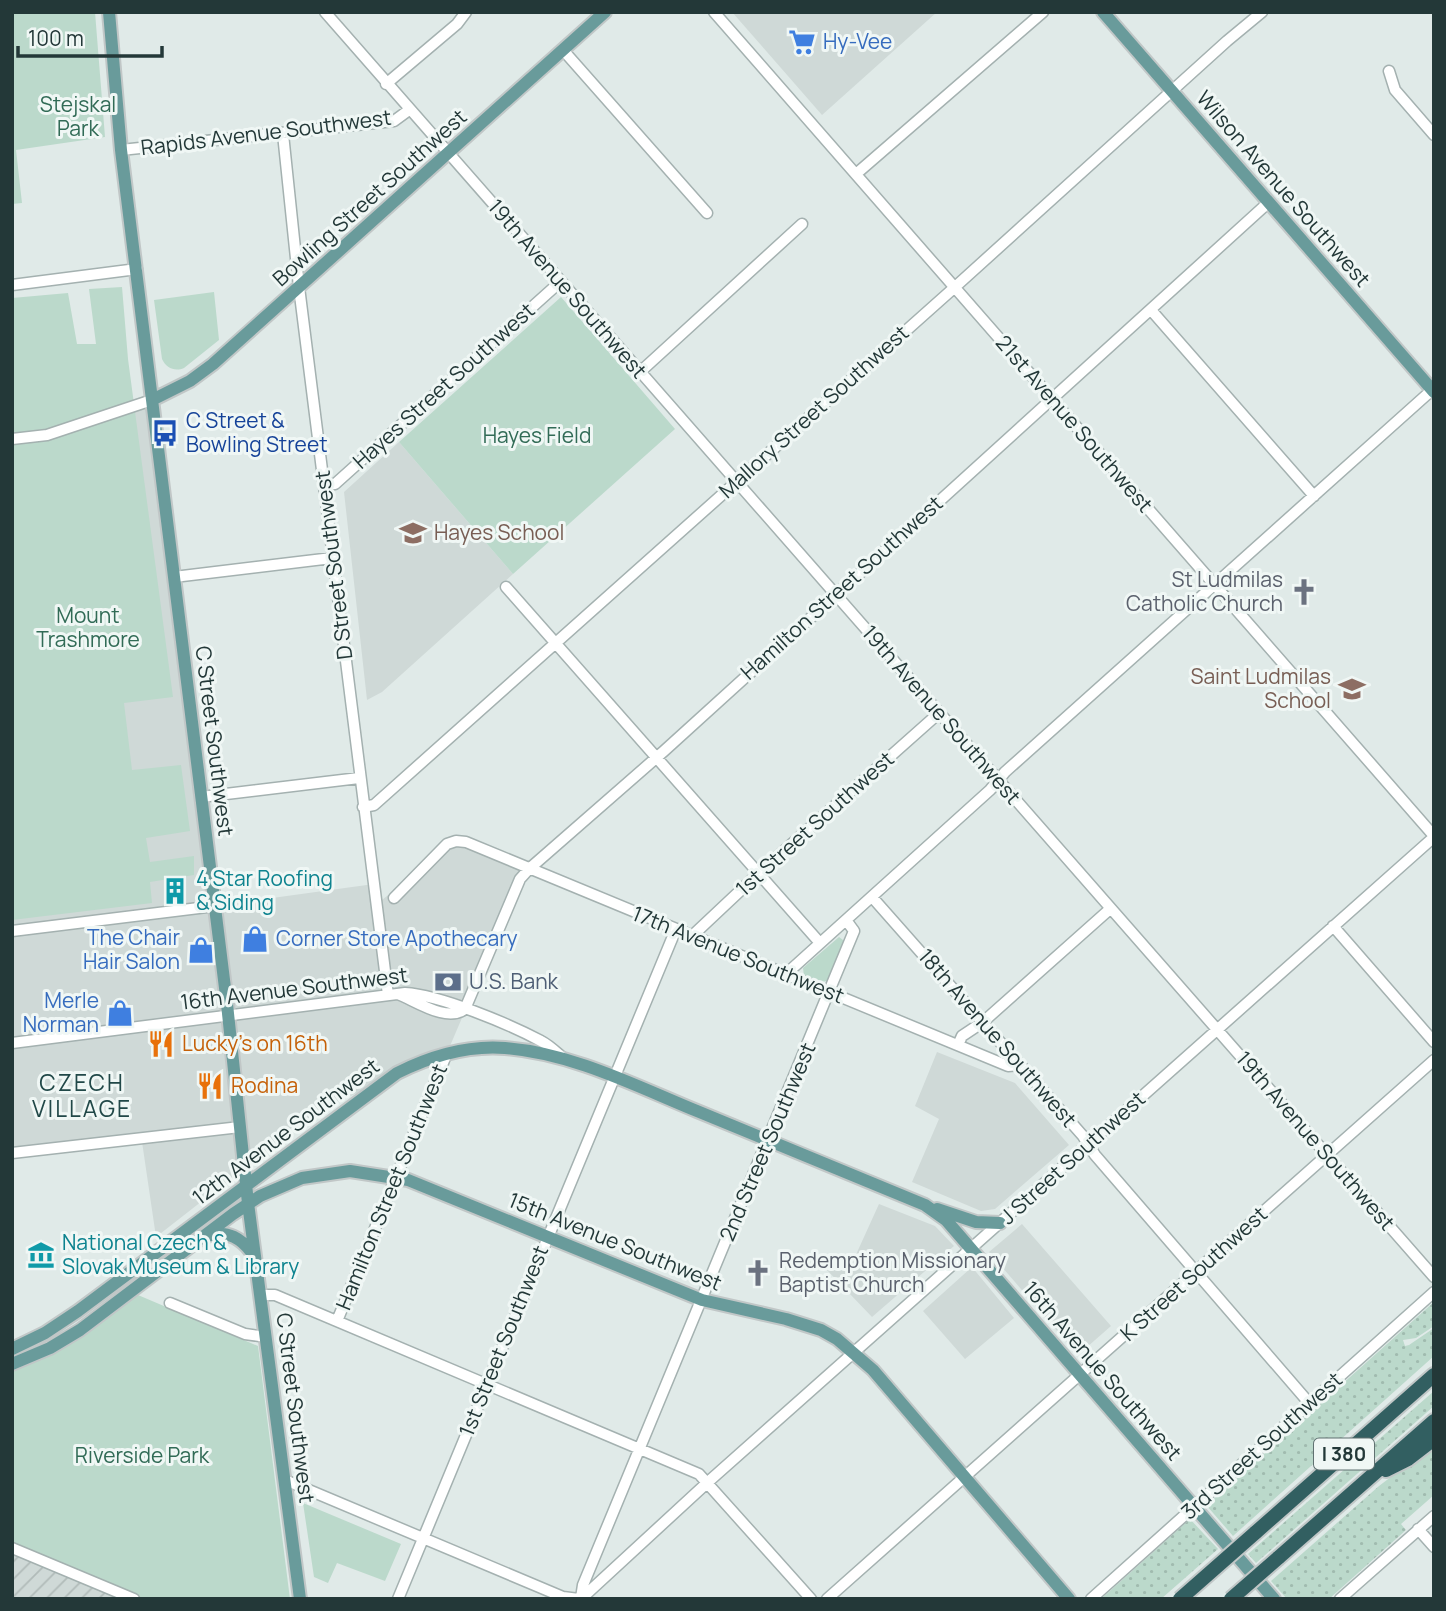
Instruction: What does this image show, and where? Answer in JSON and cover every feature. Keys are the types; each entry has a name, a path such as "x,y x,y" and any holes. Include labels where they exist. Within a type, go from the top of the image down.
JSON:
{"highway":[{"path":"1345,1453 1434,1362"},
{"name":"I 380","path":"1180,1599 1434,1376"},
{"name":"I 380","path":"1231,1599 1434,1421"},
{"path":"1368,1478 1408,1459 1434,1439"}],"main road":[{"name":"C Street Southwest","path":"109,12 121,150 215,906 248,1203 300,1599"},
{"name":"Bowling Street Southwest","path":"152,400 202,373 605,12"},
{"name":"Wilson Avenue Southwest","path":"1103,12 1433,391"},
{"name":"12th Avenue Southwest","path":"12,1349 61,1323 382,1083 415,1064 464,1049 502,1047 528,1050 566,1060 613,1077"},
{"name":"16th Avenue Southwest","path":"613,1077 925,1205 946,1220 1274,1599"},
{"name":"15th Avenue Southwest","path":"248,1203 286,1184 317,1175 349,1171 396,1176 702,1300 786,1319 821,1330 855,1353 873,1370 1069,1599"},
{"name":"12th Avenue Southwest","path":"12,1364 34,1356 73,1334 248,1203"},
{"path":"925,1205 976,1222 1000,1223"},
{"path":"198,1240 214,1234 228,1234 242,1241 256,1259"}],"street":[{"name":"19th Avenue Southwest","path":"325,12 1434,1277"},
{"path":"386,84 457,24 466,12"},
{"name":"21st Avenue Southwest","path":"714,12 1434,837"},
{"path":"856,174 1043,12"},
{"name":"Mallory Street Southwest","path":"363,807 374,805 955,287 1171,90 1262,12"},
{"path":"564,50 707,213"},
{"path":"1389,71 1395,90 1434,135"},
{"name":"Rapids Avenue Southwest","path":"121,150 394,121 409,110"},
{"name":"D Street Southwest","path":"283,134 359,778 393,994"},
{"name":"Hamilton Street Southwest","path":"465,1009 520,878 1269,202"},
{"path":"640,372 802,225"},
{"path":"12,285 137,269"},
{"name":"Hayes Street Southwest","path":"324,485 335,484 560,282"},
{"path":"1151,310 1314,496"},
{"path":"786,974 1433,391"},
{"path":"12,439 47,435 152,400"},
{"path":"174,577 332,558"},
{"path":"506,587 553,644 820,943"},
{"name":"1st Street Southwest","path":"692,936 939,713"},
{"path":"201,797 359,778"},
{"name":"J Street Southwest","path":"582,1597 1434,837"},
{"name":"17th Avenue Southwest","path":"394,898 447,844 466,842 1008,1066 1020,1065"},
{"name":"18th Avenue Southwest","path":"872,897 983,1022 1310,1404"},
{"path":"12,931 215,906"},
{"path":"958,1045 962,1036 983,1022 1110,909"},
{"name":"2nd Street Southwest","path":"582,1597 583,1585 855,931 845,920"},
{"path":"1334,926 1434,1042"},
{"name":"1st Street Southwest","path":"398,1599 676,929"},
{"name":"16th Avenue Southwest","path":"12,1042 393,994 422,994 543,1042 566,1060"},
{"name":"Hamilton Street Southwest","path":"337,1321 447,1053"},
{"name":"K Street Southwest","path":"828,1599 1434,1060"},
{"path":"12,1153 240,1127"},
{"name":"3rd Street Southwest","path":"1091,1599 1434,1292"},
{"path":"260,1295 275,1295 641,1448 699,1475 811,1599"},
{"path":"170,1303 245,1334 266,1337"},
{"path":"285,1480 563,1597 582,1597"},
{"path":"1340,1599 1434,1516"},
{"path":"1418,1529 1434,1547"},
{"path":"12,1548 134,1599"}],"shaded area":[{"path":"732,12 937,12 822,115"},
{"path":"152,400 215,906 374,884 377,904 456,841 526,868 447,1053 319,1110 156,1237 141,1135 12,1149 12,439"},
{"name":"Hayes School","path":"399,442 513,574 382,692 367,700 344,492"},
{"path":"937,1052 1015,1083 1069,1145 995,1209 981,1211 912,1182 939,1119 915,1106"},
{"path":"879,1204 935,1226 954,1246 872,1317 825,1268 829,1261 849,1270"},
{"path":"1022,1224 1111,1326 1078,1355 989,1252"},
{"path":"972,1267 1014,1318 965,1359 923,1311"},
{"path":"12,1548 134,1599 12,1599"}],"green space":[{"name":"Stejskal Park","path":"12,12 95,12 105,137 16,150 22,203 12,204"},
{"name":"Mount Trashmore","path":"122,287 128,359 173,697 124,703 132,770 181,765 190,831 146,838 150,862 194,856 194,875 150,882 152,903 12,920 12,298 68,293 77,344 96,344 89,289"},
{"path":"214,292 219,340 184,368 177,370 168,367 162,359 154,300"},
{"name":"Hayes Field","path":"561,297 675,429 513,574 399,442"},
{"path":"839,937 843,943 827,981 804,976 803,968"},
{"name":"Riverside Park","path":"138,1295 258,1346 290,1599 143,1599 12,1544 12,1371 62,1347"},
{"path":"1434,1302 1434,1326 1416,1338 1403,1340 1405,1346 1409,1345 1434,1328 1434,1356 1233,1536 1208,1504"},
{"path":"1434,1391 1434,1406 1256,1563 1248,1554"},
{"path":"1434,1444 1434,1495 1401,1524 1406,1530 1329,1599 1287,1599 1271,1581 1379,1486"},
{"path":"303,1503 401,1544 385,1581 337,1563 328,1583 314,1577"},
{"path":"1190,1519 1218,1549 1161,1599 1101,1599"}],"place":[{"name":"Hy-Vee","path":"802,42"},
{"name":"C Street & Bowling Street","path":"165,433"},
{"name":"Hayes School","path":"413,533"},
{"name":"St Ludmilas Catholic Church","path":"1304,592"},
{"name":"Saint Ludmilas School","path":"1352,689"},
{"name":"4 Star Roofing & Siding","path":"175,891"},
{"name":"Corner Store Apothecary","path":"255,939"},
{"name":"The Chair Hair Salon","path":"201,950"},
{"name":"U.S. Bank","path":"448,982"},
{"name":"Merle Norman","path":"120,1013"},
{"name":"Lucky's on 16th","path":"161,1044"},
{"name":"Rodina","path":"210,1086"},
{"name":"National Czech & Slovak Museum & Library","path":"41,1255"},
{"name":"Redemption Missionary Baptist Church","path":"758,1273"}],"district":[{"name":"CZECH VILLAGE","path":"82,1096"}]}
